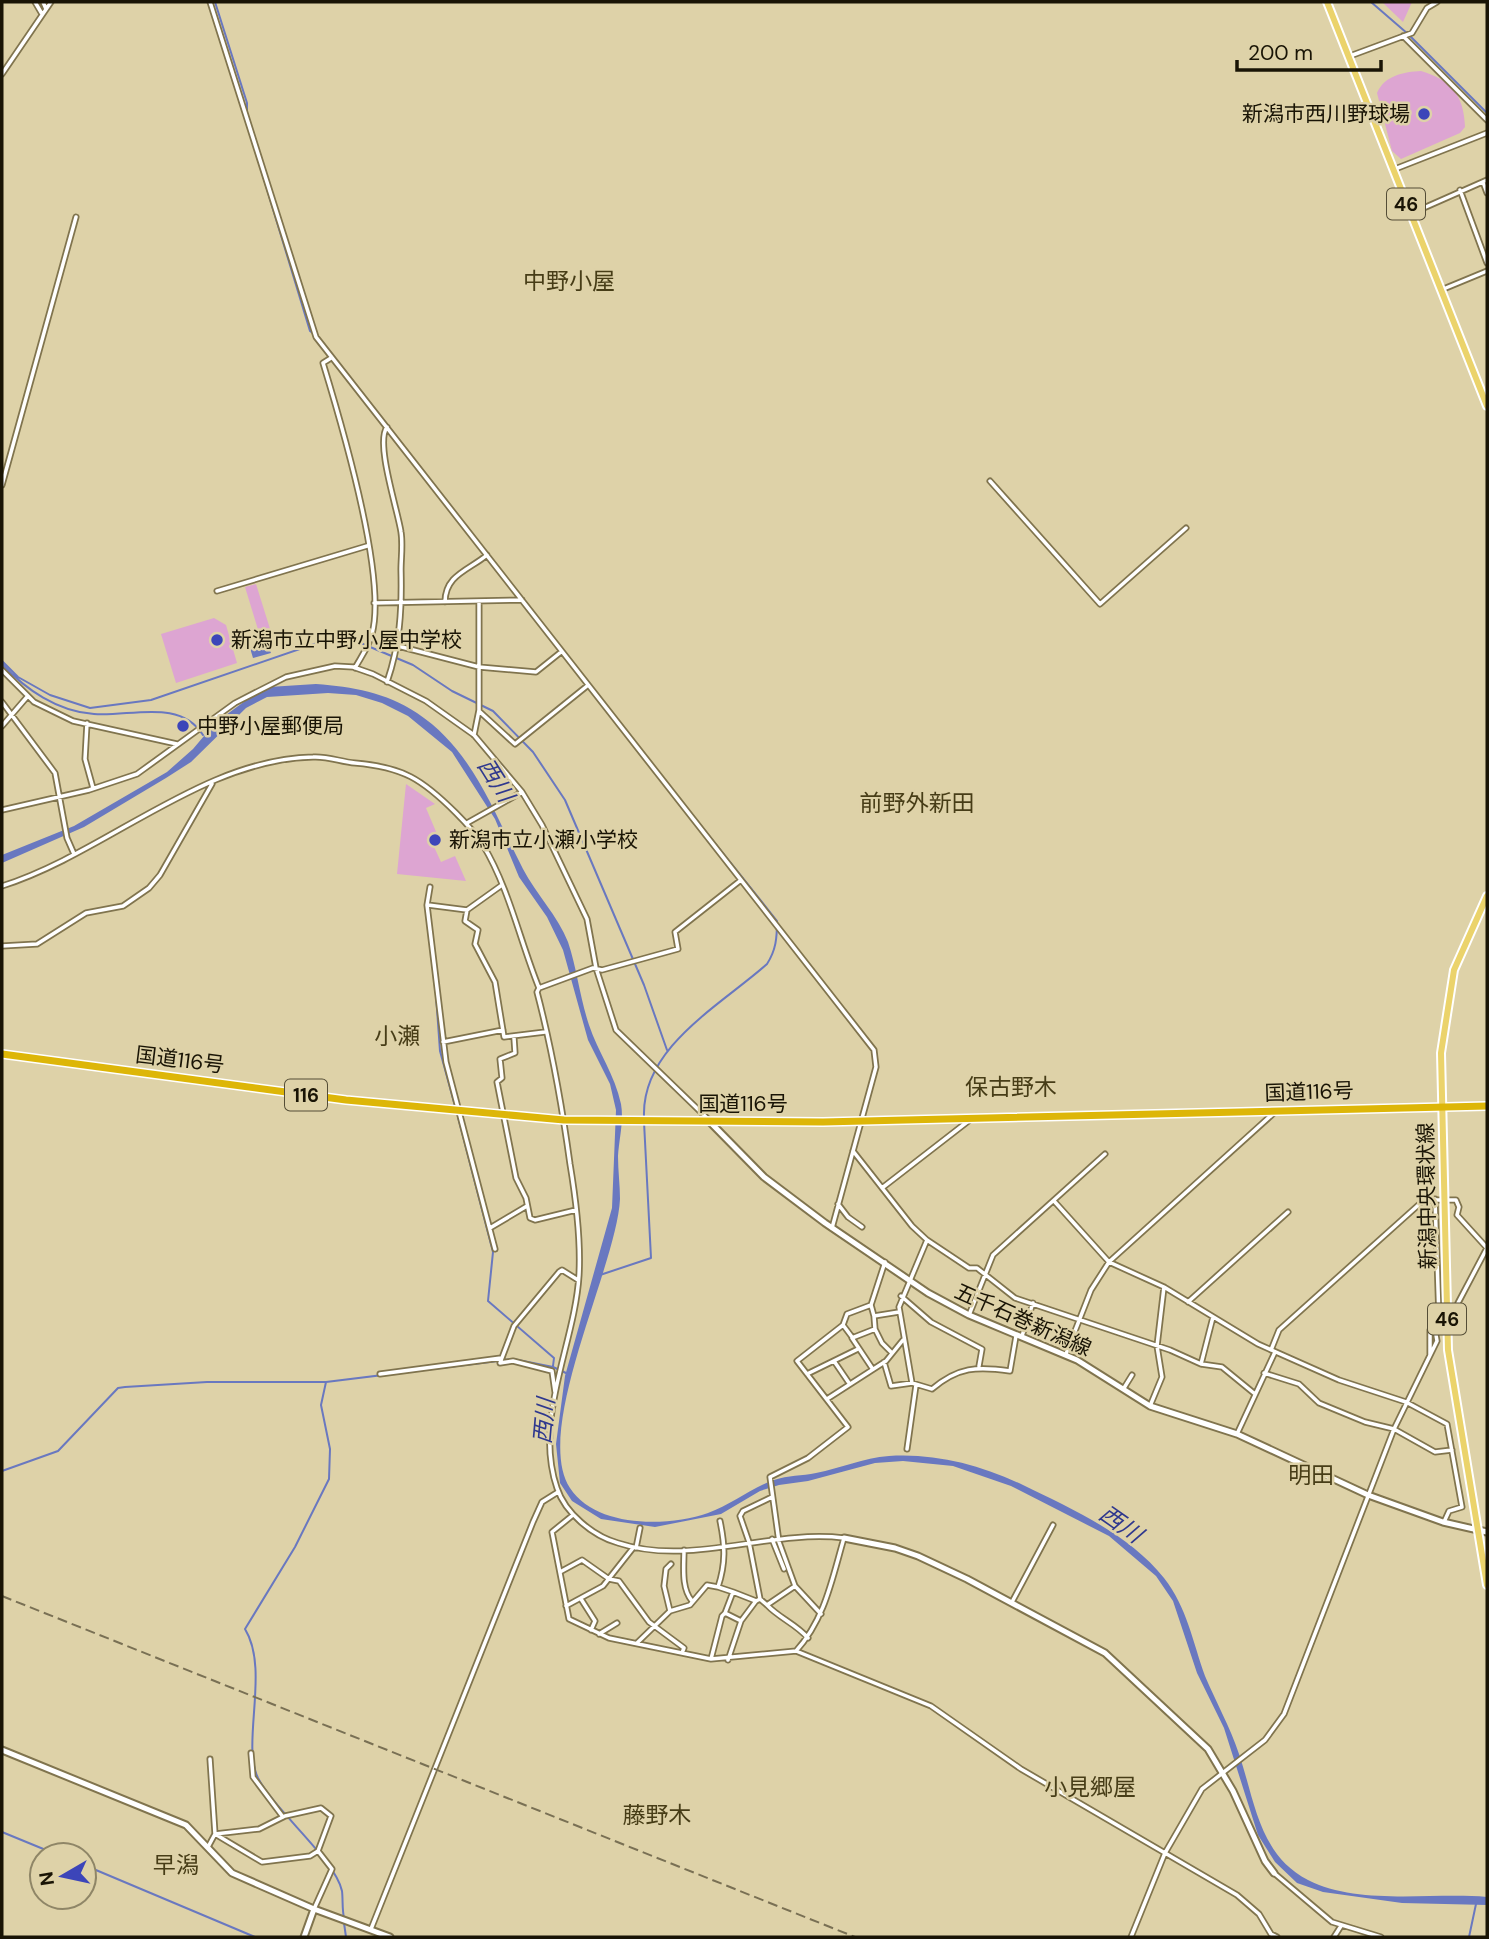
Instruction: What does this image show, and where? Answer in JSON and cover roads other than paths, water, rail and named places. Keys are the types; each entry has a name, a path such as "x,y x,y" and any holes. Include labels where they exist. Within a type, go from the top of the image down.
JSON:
{"highway":[{"name":"国道116号","path":"2,1054 342,1099 564,1120 861,1119 1487,1105"}],"main road":[{"name":"46","path":"1326,2 1350,56 1487,406"},
{"name":"新潟中央環状線","path":"1487,896 1462,947 1447,1000 1442,1039 1447,1326 1453,1393 1487,1585"}],"street":[{"path":"35,2 42,14"},
{"path":"43,2 46,9"},
{"path":"2,74 51,2"},
{"path":"210,2 313,330 331,358 874,1051 876,1067 832,1228"},
{"path":"1350,56 1404,36 1417,28 1427,8 1437,2"},
{"path":"1404,36 1487,120"},
{"path":"1393,170 1487,133"},
{"path":"1410,214 1485,181 1487,192"},
{"path":"1460,190 1487,263"},
{"path":"2,485 76,217"},
{"path":"1441,290 1487,271"},
{"path":"331,358 323,363 345,435 367,546 374,603 372,636 355,668"},
{"path":"387,427 384,431 385,447 402,535 402,602 398,646 387,682"},
{"path":"990,481 1100,604 1186,528"},
{"path":"217,591 367,546"},
{"path":"445,601 445,589 450,580 487,555"},
{"path":"374,603 522,600"},
{"path":"474,735 479,711 479,601"},
{"path":"398,646 479,667 536,672 561,652"},
{"path":"2,810 93,788 137,774 266,685 312,670 335,666 355,668 387,682 426,701 474,735 522,792 581,905 611,1021 619,1035 709,1121"},
{"path":"2,670 27,697 73,721 116,733 177,744"},
{"path":"479,711 515,744 587,686"},
{"path":"2,726 27,697"},
{"path":"2,702 55,773 62,796 67,838 74,855"},
{"path":"87,723 85,759 93,788"},
{"path":"2,886 74,855 213,782 244,769 308,757 383,765 421,781 467,823 482,843 502,885 539,988 537,992 564,1120 576,1210 579,1280 556,1394 551,1447 558,1492 573,1515 602,1538 634,1548 684,1550 778,1538 844,1538 877,1543 918,1556 1012,1602 1105,1653 1121,1665 1157,1702 1198,1736 1223,1773 1260,1852 1274,1873 1314,1910 1341,1926 1381,1937"},
{"path":"2,946 37,944 52,937 70,921 86,913 123,906 149,888 160,876 213,782"},
{"path":"467,823 522,792"},
{"path":"539,988 596,968 602,970 678,949 675,932 741,880"},
{"path":"428,905 467,910 502,885"},
{"path":"430,887 428,905 443,1042 458,1111 495,1250"},
{"path":"467,910 465,921 478,930 476,948 495,982 504,1038 545,1032"},
{"path":"443,1042 503,1030"},
{"path":"514,1038 515,1052 500,1059 502,1078 497,1082 516,1178 530,1218 535,1220 576,1210"},
{"path":"1066,1354 1091,1290 1109,1262 1276,1111"},
{"path":"882,1188 973,1117"},
{"name":"五千石巻新潟線","path":"709,1121 764,1177 832,1228 909,1280 970,1315 1066,1354 1150,1406 1237,1434 1368,1495 1443,1522 1487,1532"},
{"path":"853,1151 912,1226 927,1240 968,1268 977,1268 1014,1298 1080,1318 1201,1364 1222,1367 1255,1394"},
{"path":"970,1315 993,1255 1105,1154"},
{"path":"1430,1356 1430,1330 1440,1318 1435,1199"},
{"path":"1131,1937 1165,1853 1202,1789 1270,1735 1290,1703 1394,1429 1437,1341 1435,1329 1458,1324 1458,1303 1487,1248 1457,1215 1460,1207 1456,1200 1424,1200 1279,1330 1273,1351 1237,1434"},
{"path":"1054,1201 1109,1262 1164,1287 1187,1303 1273,1351 1339,1380 1406,1402 1447,1424 1462,1507 1448,1511 1443,1522"},
{"path":"838,1204 848,1217 862,1227"},
{"path":"490,1228 528,1206"},
{"path":"1187,1303 1288,1212"},
{"path":"907,1449 914,1384 899,1312 901,1296 927,1240"},
{"path":"885,1262 871,1305 876,1329 882,1343 891,1352"},
{"path":"556,1394 552,1371 513,1361 500,1363 501,1358 514,1326 559,1272 562,1270 579,1280"},
{"path":"1150,1406 1161,1377 1157,1346 1164,1287"},
{"path":"901,1296 930,1322 982,1349 979,1366"},
{"path":"884,1362 891,1386 914,1384 932,1389 943,1380 979,1366 1010,1371 1019,1335 1033,1303"},
{"path":"821,1614 795,1586 778,1538 770,1478 808,1458 848,1427 797,1361 843,1325 847,1314 871,1305"},
{"path":"874,1316 899,1312"},
{"path":"1201,1364 1213,1317"},
{"path":"843,1325 872,1368"},
{"path":"852,1338 876,1329"},
{"path":"827,1399 884,1362 903,1340"},
{"path":"807,1374 859,1348"},
{"path":"380,1374 501,1358"},
{"path":"834,1361 849,1383"},
{"path":"1264,1373 1298,1384 1319,1403 1365,1422 1394,1429 1435,1452 1452,1450"},
{"path":"1124,1388 1132,1375"},
{"path":"371,1929 533,1522 542,1503 558,1492"},
{"path":"729,1660 741,1620 758,1600 749,1542 740,1516 773,1495"},
{"path":"573,1515 552,1532 569,1619 598,1634 711,1659 729,1660 796,1651 931,1706 1021,1769 1237,1895 1259,1914 1271,1934 1277,1937"},
{"path":"719,1587 725,1568 725,1546 720,1521"},
{"path":"1012,1602 1053,1525"},
{"path":"566,1606 597,1591 609,1579 634,1548 640,1528"},
{"path":"796,1651 808,1638 821,1614 844,1538"},
{"path":"772,1539 784,1569"},
{"path":"684,1550 684,1575 688,1596 692,1601"},
{"path":"559,1572 582,1560 609,1579 623,1585 649,1622 654,1623 684,1648 682,1653"},
{"path":"670,1611 664,1586 666,1569 671,1564"},
{"path":"637,1643 654,1623 670,1611 684,1609 707,1585 758,1600 796,1625 808,1638"},
{"path":"767,1605 795,1586"},
{"path":"711,1659 733,1592"},
{"path":"580,1599 595,1621 591,1630"},
{"path":"725,1613 741,1620"},
{"path":"598,1634 617,1623"},
{"path":"2,1750 177,1821 194,1830 232,1872 314,1909 390,1937"},
{"path":"251,1753 253,1777 283,1817"},
{"path":"208,1847 215,1834 210,1759"},
{"path":"320,1808 331,1816 318,1852 310,1856 262,1862 215,1834 259,1829 283,1817 320,1808"},
{"path":"304,1937 331,1869 318,1852"},
{"path":"1334,1937 1341,1926"}],"water":[{"path":"267,643 271,653 253,658 250,648"},
{"path":"316,684 368,692 405,706 436,728 468,764 528,878 564,932 589,1025 618,1093 622,1117 618,1156 620,1199 606,1264 568,1389 561,1428 561,1462 570,1488 582,1501 597,1511 614,1517 633,1521 673,1521 708,1513 779,1478 816,1473 889,1456 923,1456 958,1462 1007,1478 1099,1524 1134,1548 1164,1578 1184,1613 1205,1676 1235,1744 1261,1825 1269,1842 1292,1869 1308,1880 1349,1893 1487,1897 1487,1905 1402,1903 1323,1892 1297,1883 1275,1862 1258,1835 1224,1728 1197,1673 1173,1601 1156,1576 1109,1536 1011,1486 953,1466 903,1461 875,1463 760,1491 721,1514 655,1527 601,1519 572,1501 560,1483 556,1444 565,1376 612,1208 616,1110 610,1084 588,1040 563,950 547,917 519,877 495,819 452,752 408,716 382,703 356,695 328,693 267,697 246,708 191,762 166,778 84,827 2,863 2,855 74,826 167,772 193,749 215,723 256,693 269,687"}],"waterway":[{"path":"215,2 247,103 247,115"},
{"path":"1371,2 1408,34 1487,113"},
{"path":"246,120 310,331 314,334"},
{"path":"321,340 567,655"},
{"path":"2,661 18,677 50,695 90,708 151,700 326,640 341,639 363,644 413,665 452,691 493,711 533,752 565,800 644,985 667,1050"},
{"path":"2,664 43,698 68,709 94,714 168,713 193,724 203,735"},
{"path":"584,676 608,708"},
{"path":"644,1116 647,1091 656,1069 670,1048 707,1012 767,964 774,949 777,927 777,921 650,762"},
{"path":"429,933 434,976"},
{"path":"436,995 440,1051 455,1106"},
{"path":"458,1117 493,1252 488,1301 554,1358 553,1366"},
{"path":"600,1275 651,1258 644,1122"},
{"path":"2,1471 58,1451 118,1388 207,1382 326,1382 513,1359 553,1367 566,1373"},
{"path":"326,1382 321,1405 330,1449 329,1479 295,1547 245,1629 252,1646 255,1665 252,1746 258,1778 337,1878 342,1891 344,1918"},
{"path":"2,1832 28,1843"},
{"path":"98,1871 255,1937"},
{"path":"1469,1937 1476,1904"},
{"path":"344,1923 346,1937"}],"railway":[{"path":"2,1596 855,1937"}],"place":[{"name":"新潟市西川野球場","path":"1424,114"},
{"name":"新潟市立中野小屋中学校","path":"217,640"},
{"name":"中野小屋郵便局","path":"183,726"},
{"name":"新潟市立小瀬小学校","path":"435,840"}],"district":[{"name":"中野小屋","path":"569,281"},
{"name":"前野外新田","path":"917,803"},
{"name":"小瀬","path":"397,1036"},
{"name":"保古野木","path":"1011,1087"},
{"name":"明田","path":"1311,1475"},
{"name":"小見郷屋","path":"1090,1787"},
{"name":"藤野木","path":"657,1815"},
{"name":"早潟","path":"176,1865"}],"water label":[{"name":"西川","path":"496,780"},
{"name":"西川","path":"544,1421"},
{"name":"西川","path":"1121,1524"}]}
